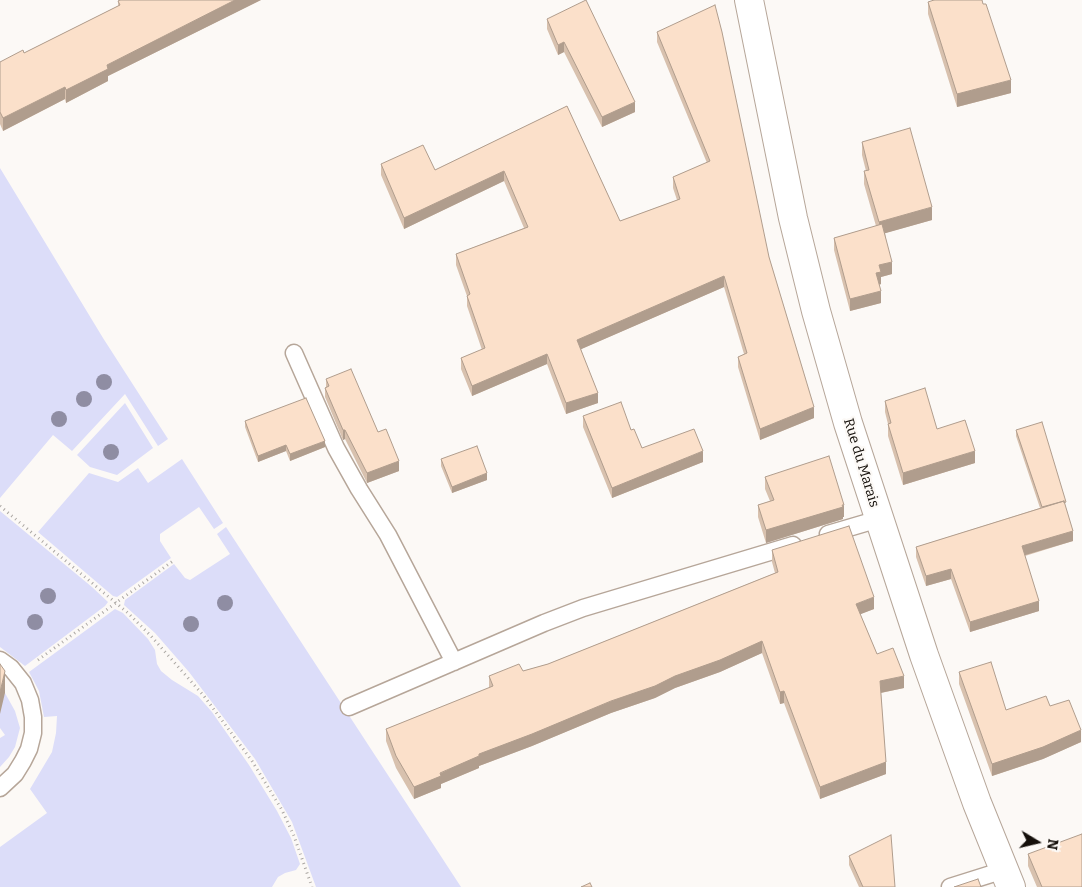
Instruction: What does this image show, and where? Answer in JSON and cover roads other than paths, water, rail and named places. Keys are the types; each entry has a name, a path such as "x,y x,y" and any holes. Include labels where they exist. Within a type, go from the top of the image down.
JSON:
{"street":[{"name":"Rue du Marais","path":"753,7 786,185 804,265 848,423 924,655 977,803 1008,878"}],"lane":[{"path":"294,353 336,448 359,490 388,535 454,662"},
{"path":"349,707 583,608 879,519"},
{"path":"0,660 11,668 23,683 30,700 33,716 33,733 29,749 15,774 0,788"},
{"path":"950,887 1008,878"}]}
